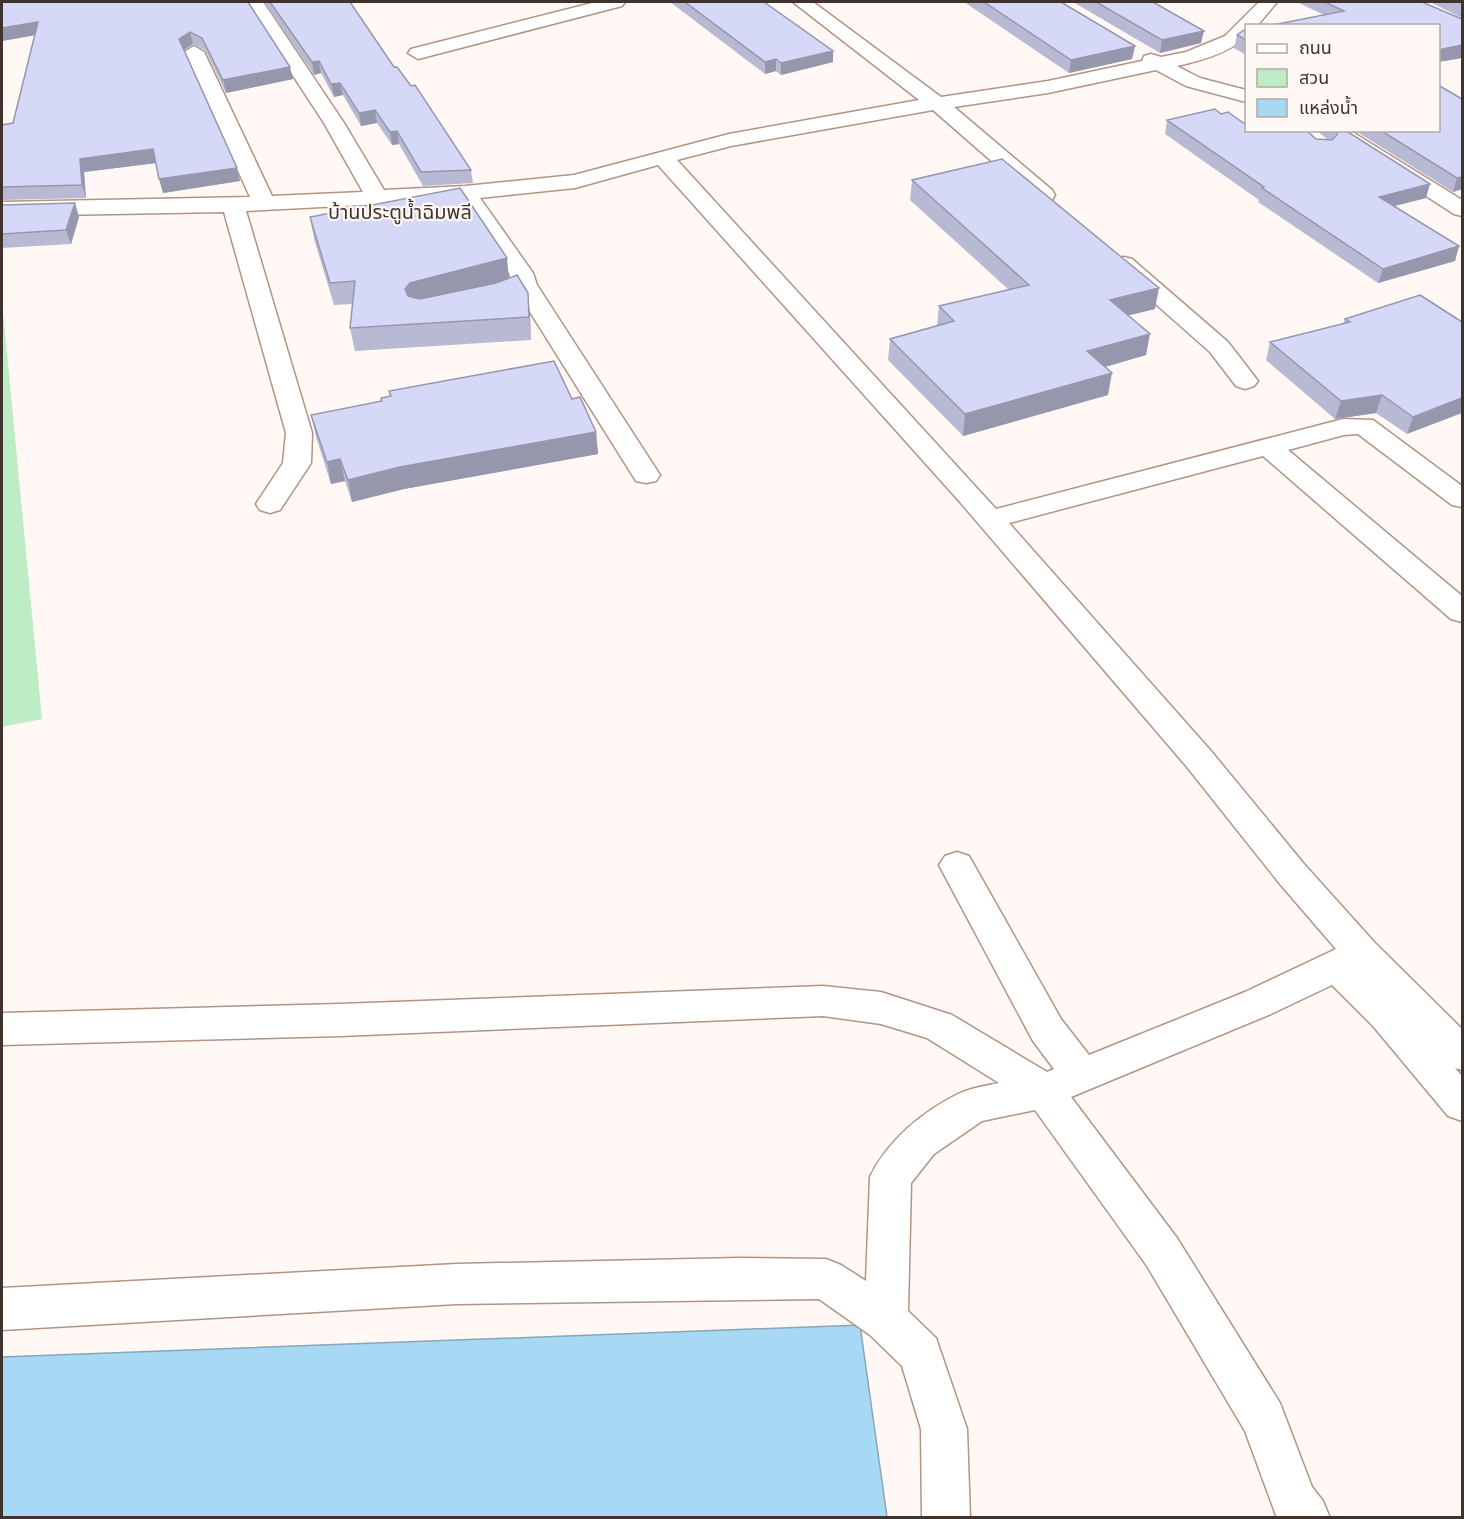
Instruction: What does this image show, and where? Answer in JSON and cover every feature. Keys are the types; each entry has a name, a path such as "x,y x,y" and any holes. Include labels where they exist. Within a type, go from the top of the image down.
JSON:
{"street":[{"path":"254,2 334,123 377,197"},
{"path":"418,54 616,2"},
{"path":"802,2 938,104 1061,210"},
{"path":"1249,24 1268,2"},
{"path":"2,208 233,205 465,193 575,180 729,140 1048,87 1157,64 1212,57 1245,28"},
{"path":"194,52 264,203"},
{"path":"1137,52 1192,82 1245,96"},
{"path":"1337,132 1460,205"},
{"path":"661,156 990,519 1199,759 1292,874 1386,1015 1462,1104"},
{"path":"465,193 521,273 525,285 646,475"},
{"path":"233,205 299,433 297,463 270,504"},
{"path":"1106,249 1219,347 1245,381"},
{"path":"481,300 525,285"},
{"path":"990,519 1343,428 1364,426 1462,499"},
{"path":"1268,447 1462,612"},
{"path":"957,865 1047,1030 1081,1075"},
{"path":"1350,960 1462,1054"},
{"path":"886,1320 891,1177 920,1142 972,1106 1044,1091 1258,1003 1350,960"},
{"path":"2,1029 351,1019 823,1001 881,1008 939,1026 1044,1091 1100,1171 1162,1252 1264,1419 1294,1502 1306,1518"},
{"path":"2,1309 457,1284 739,1278 826,1280 886,1320 920,1353 944,1429 946,1518"}],"green space":[{"path":"2,301 42,719 2,727"}],"water":[{"path":"860,1325 887,1517 2,1517 2,1357"}],"building":[{"path":"2,2 248,2 290,67 223,80 202,38 190,32 179,39 237,168 159,179 153,149 80,159 82,185 2,187 2,125 13,123 38,22 2,28"},
{"path":"270,2 350,2 394,67 397,67 411,86 415,85 471,170 421,172 397,131 390,132 375,110 359,113 340,83 331,84 319,61 312,62"},
{"path":"685,2 764,2 833,51 781,63 776,59 765,62"},
{"path":"984,2 1061,2 1135,46 1071,60"},
{"path":"1096,2 1153,2 1204,31 1162,40"},
{"path":"1325,2 1422,2 1462,19 1462,45 1440,50 1440,24 1278,24 1344,11"},
{"path":"1244,30 1245,30 1245,39 1237,35"},
{"path":"1440,86 1462,99 1462,177 1457,178 1383,132 1440,132"},
{"path":"1215,109 1221,114 1228,112 1245,124 1245,132 1308,132 1316,139 1332,140 1337,132 1348,132 1430,184 1379,197 1459,246 1383,269 1262,188 1264,187 1167,120"},
{"path":"1002,159 1159,288 1110,300 1150,334 1087,351 1112,373 965,414 890,339 954,321 939,306 1029,285 912,180"},
{"path":"460,188 507,258 410,283 405,289 408,296 420,299 496,283 517,275 528,293 529,317 350,328 355,281 330,283 310,217"},
{"path":"75,203 66,230 2,234 2,205"},
{"path":"1420,295 1462,322 1462,398 1413,417 1382,395 1341,401 1270,342 1350,322 1345,319"},
{"path":"554,361 572,399 580,397 596,432 400,467 348,480 340,459 327,462 311,415 382,401 381,398 391,396 389,391"}],"district":[{"name":"บ้านประตูน้ำฉิมพลี","path":"400,212"}]}
